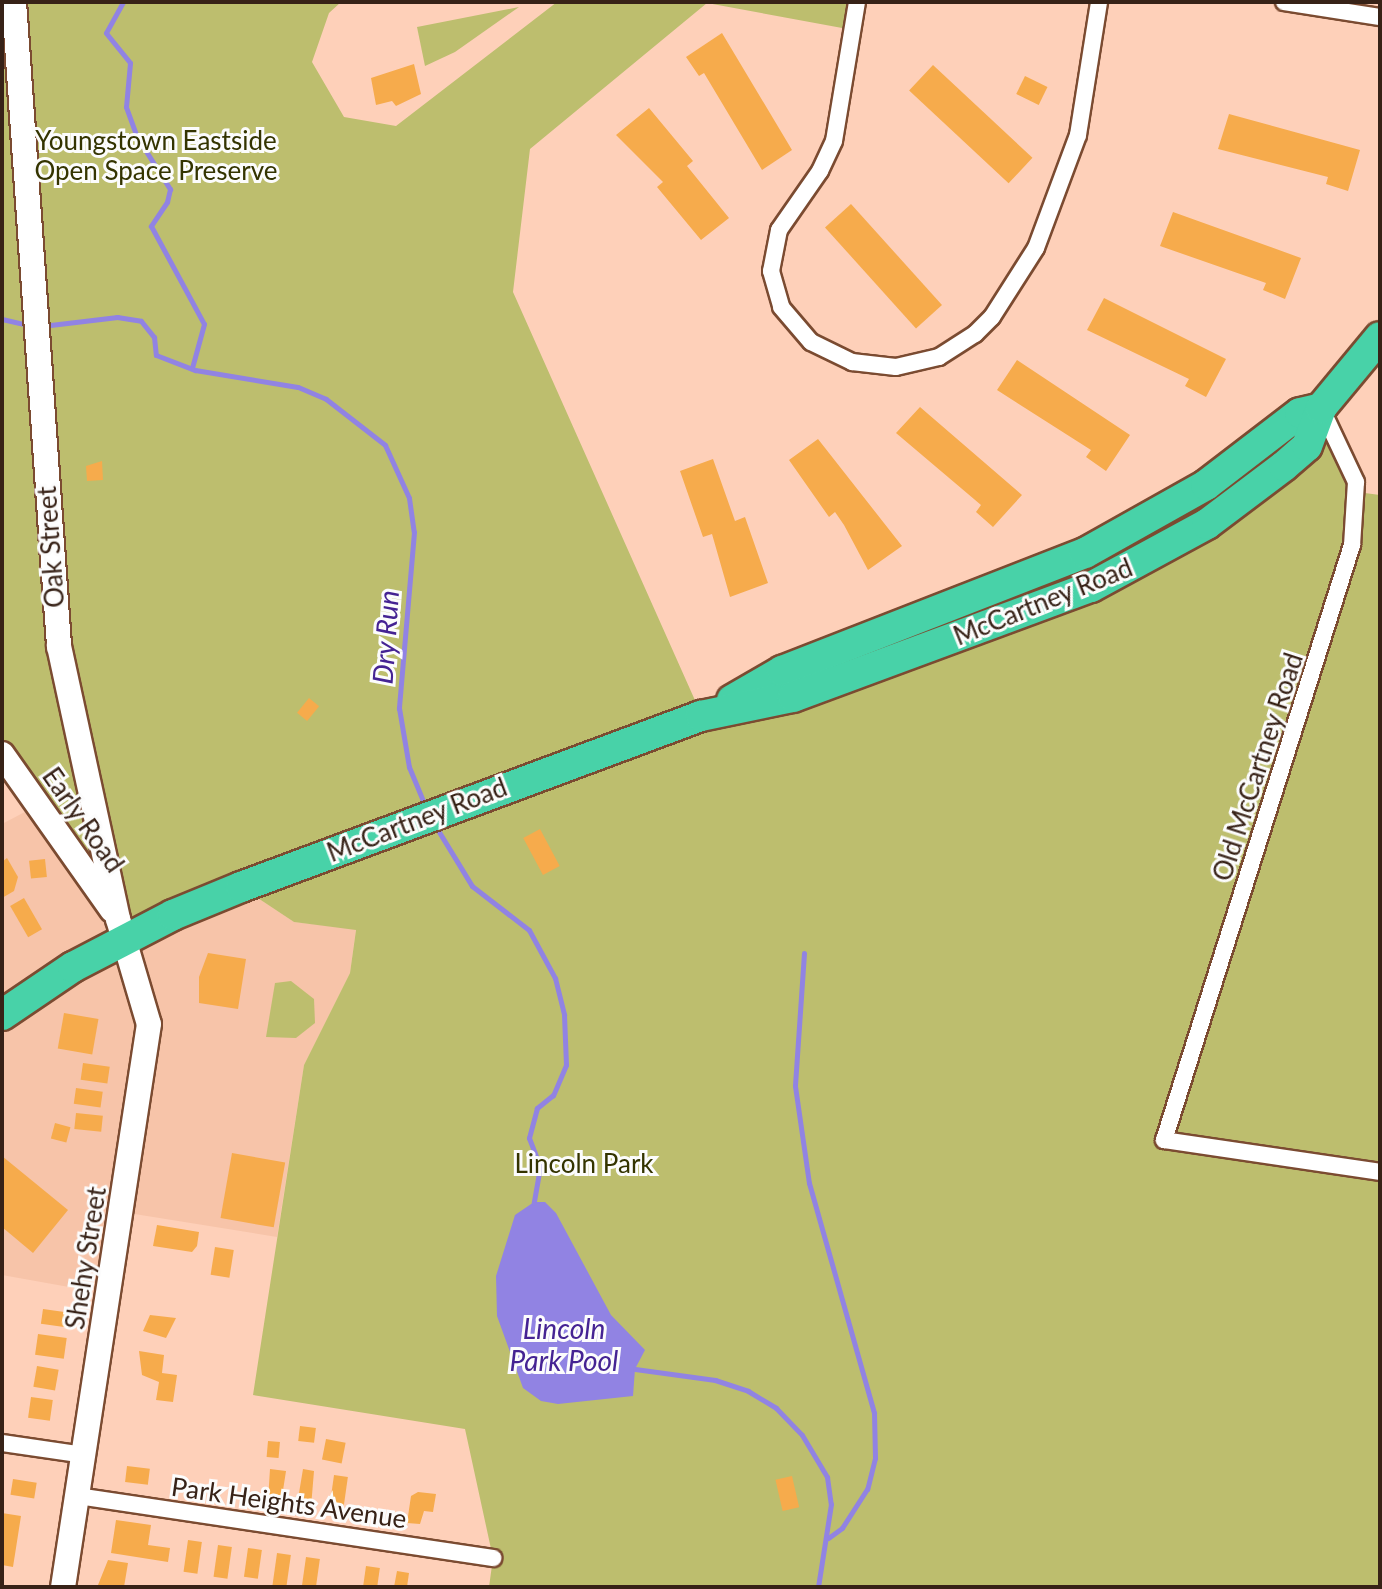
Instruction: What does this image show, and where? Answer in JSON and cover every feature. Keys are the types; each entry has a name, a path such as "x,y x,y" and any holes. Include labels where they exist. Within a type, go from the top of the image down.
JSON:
{"highway":[{"name":"McCartney Road","path":"122,929 705,714 782,671 1085,553 1140,526 1206,485 1280,426 1321,408 1380,337"},
{"path":"2,1015 122,929"}],"street":[{"name":"Oak Street","path":"14,2 59,646 122,929"},
{"path":"857,2 834,141 820,171 779,230 771,271 781,307 811,342 852,362 896,367 939,357 975,334 992,317 1036,248 1074,150 1099,2"},
{"path":"1284,2 1380,17"},
{"name":"Old McCartney Road","path":"1321,408 1356,482 1352,545 1164,1140 1380,1172"},
{"name":"Early Road","path":"2,754 122,929"},
{"name":"Shehy Street","path":"63,1587 148,1037 122,929"},
{"path":"2,1443 84,1455"},
{"name":"Park Heights Avenue","path":"78,1496 493,1558"}],"shaded area":[{"path":"38,805 241,887 294,922 356,929 350,973 304,1065 277,1237 122,1212 108,1294 2,1275 2,824"}],"green space":[{"name":"Lincoln Park","path":"2,2 341,2 329,13 312,62 344,117 396,126 557,2 857,2 853,30 707,3 530,149 513,292 702,716 998,623 1233,506 1321,408 1357,492 1380,495 1380,1587 489,1587 493,1558 465,1429 253,1395 304,1065 350,973 356,930 294,922 241,887 126,939 2,754"},
{"path":"519,7 455,52 425,66 417,27"},
{"path":"291,981 314,999 315,1023 296,1038 266,1037 275,983"}],"water":[{"name":"Lincoln Park Pool","path":"534,1202 545,1202 556,1213 611,1315 645,1350 635,1369 633,1396 558,1404 541,1401 523,1388 497,1316 496,1276 515,1215"}],"building":[{"path":"722,33 792,150 762,170 704,73 699,76 686,57"},
{"path":"414,64 421,94 396,106 392,101 376,105 371,78"},
{"path":"933,65 1032,158 1009,183 909,91"},
{"path":"1025,76 1047,87 1039,105 1016,94"},
{"path":"649,108 693,161 687,166 729,218 701,240 657,187 663,182 616,135"},
{"path":"1229,114 1360,150 1348,191 1326,184 1328,177 1218,149"},
{"path":"851,204 942,305 916,328 825,227"},
{"path":"1173,212 1301,258 1285,299 1263,290 1266,283 1160,246"},
{"path":"1104,298 1226,359 1206,397 1185,386 1189,379 1087,330"},
{"path":"1017,360 1130,435 1106,471 1086,457 1091,450 997,390"},
{"path":"920,407 1022,495 993,527 976,512 981,505 896,433"},
{"path":"818,439 902,546 868,570 835,512 829,517 789,460"},
{"path":"713,459 735,521 745,517 768,583 730,597 712,534 703,537 680,471"},
{"path":"102,461 103,480 87,481 86,466"},
{"path":"309,698 319,706 307,721 297,713"},
{"path":"540,829 560,866 543,875 523,838"},
{"path":"7,858 18,877 14,891 2,898 2,862"},
{"path":"45,859 47,877 31,879 29,861"},
{"path":"24,898 42,929 28,937 10,906"},
{"path":"208,953 246,959 238,1009 199,1003 199,977"},
{"path":"64,1013 98,1019 92,1055 58,1048"},
{"path":"83,1063 110,1067 107,1084 81,1080"},
{"path":"76,1088 103,1092 101,1108 74,1104"},
{"path":"76,1113 103,1116 101,1132 74,1129"},
{"path":"55,1123 70,1127 66,1143 51,1138"},
{"path":"232,1153 285,1162 274,1227 221,1218"},
{"path":"2,1156 68,1210 33,1253 2,1227"},
{"path":"157,1225 199,1232 197,1246 192,1252 153,1246"},
{"path":"215,1247 234,1250 229,1278 211,1275"},
{"path":"43,1309 70,1313 68,1328 41,1324"},
{"path":"150,1315 176,1318 166,1338 143,1331"},
{"path":"38,1334 67,1338 64,1359 35,1355"},
{"path":"139,1351 164,1355 162,1373 177,1375 173,1402 156,1400 159,1382 142,1375"},
{"path":"37,1366 59,1370 55,1391 33,1387"},
{"path":"31,1397 53,1400 50,1421 28,1418"},
{"path":"300,1426 316,1428 314,1443 298,1441"},
{"path":"326,1439 346,1443 342,1463 322,1460"},
{"path":"268,1441 280,1442 279,1458 267,1457"},
{"path":"127,1466 150,1469 148,1485 125,1482"},
{"path":"270,1469 286,1471 281,1503 268,1501"},
{"path":"303,1469 314,1471 311,1507 297,1505"},
{"path":"334,1475 348,1477 343,1513 329,1511"},
{"path":"792,1476 799,1507 783,1511 775,1480"},
{"path":"13,1479 37,1483 34,1499 10,1495"},
{"path":"418,1492 436,1494 433,1512 424,1511 420,1524 407,1523 411,1496"},
{"path":"2,1513 21,1516 13,1567 2,1565"},
{"path":"116,1520 151,1525 148,1545 170,1548 168,1562 111,1553"},
{"path":"188,1540 202,1542 197,1574 184,1572"},
{"path":"218,1545 232,1547 227,1579 214,1577"},
{"path":"248,1548 262,1550 258,1579 244,1577"},
{"path":"277,1553 291,1555 286,1587 272,1587"},
{"path":"306,1557 320,1559 316,1587 302,1587"},
{"path":"108,1560 128,1563 124,1587 98,1585"},
{"path":"366,1566 380,1568 377,1587 363,1587"},
{"path":"397,1571 409,1573 407,1587 394,1587"}],"waterway":[{"path":"123,2 106,33 130,63 126,107 137,137 170,189 167,202 151,226 204,324 192,368"},
{"name":"Dry Run","path":"42,326 117,317 141,321 154,337 156,355 195,370 298,387 326,399 385,445 409,498 414,532 399,708 409,767 426,808"},
{"name":"Dry Run","path":"2,319 28,325"},
{"name":"Dry Run","path":"436,827 472,886 529,930 555,978 564,1015 566,1065 553,1095 537,1108 529,1138 540,1167 534,1202"},
{"path":"804,953 795,1086 809,1183 874,1413 875,1458 867,1489 842,1528 828,1538"},
{"name":"Dry Run","path":"635,1369 715,1380 748,1391 776,1408 802,1435 827,1477 831,1504 818,1587"}],"park label":[{"name":"Youngstown Eastside Open Space Preserve","path":"156,156"}]}
